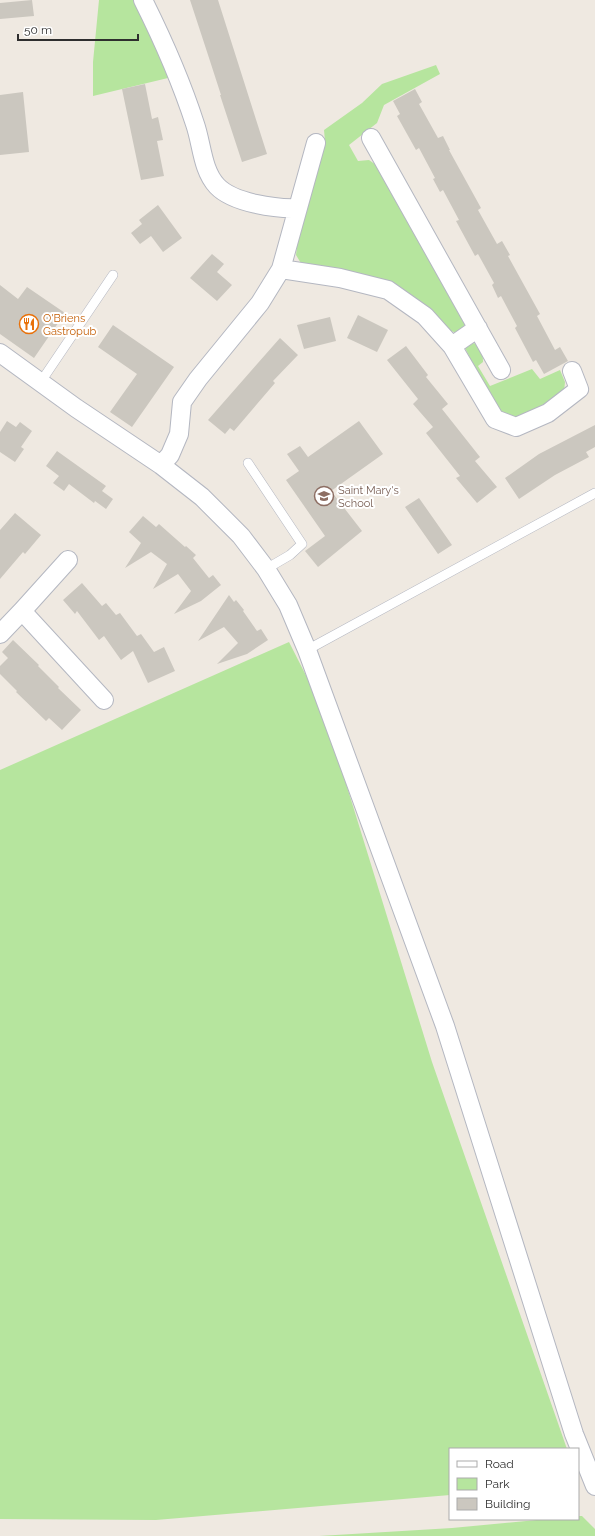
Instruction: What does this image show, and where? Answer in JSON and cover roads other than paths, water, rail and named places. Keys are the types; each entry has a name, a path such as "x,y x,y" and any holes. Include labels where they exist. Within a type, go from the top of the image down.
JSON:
{"street":[{"path":"144,0 166,46 196,124 208,173 218,187 241,200 282,209 298,208"},
{"path":"371,138 501,370"},
{"path":"161,465 170,455 179,434 182,402 198,379 260,303 281,269 316,143"},
{"path":"281,269 340,278 388,290 425,316 452,346 494,419 516,427 548,413 579,389 572,371"},
{"path":"452,346 478,328"},
{"path":"0,354 76,408 161,465 202,497 241,536 266,569 288,605 307,650 445,1026 574,1434 595,1486"},
{"path":"0,634 68,560"},
{"path":"22,611 104,700"}],"lane":[{"path":"40,383 113,275"},
{"path":"248,463 302,544 290,555 266,569"},
{"path":"307,650 595,493"}],"place":[{"name":"O'Briens Gastropub","path":"29,324"},
{"name":"Saint Mary's School","path":"324,496"}]}
